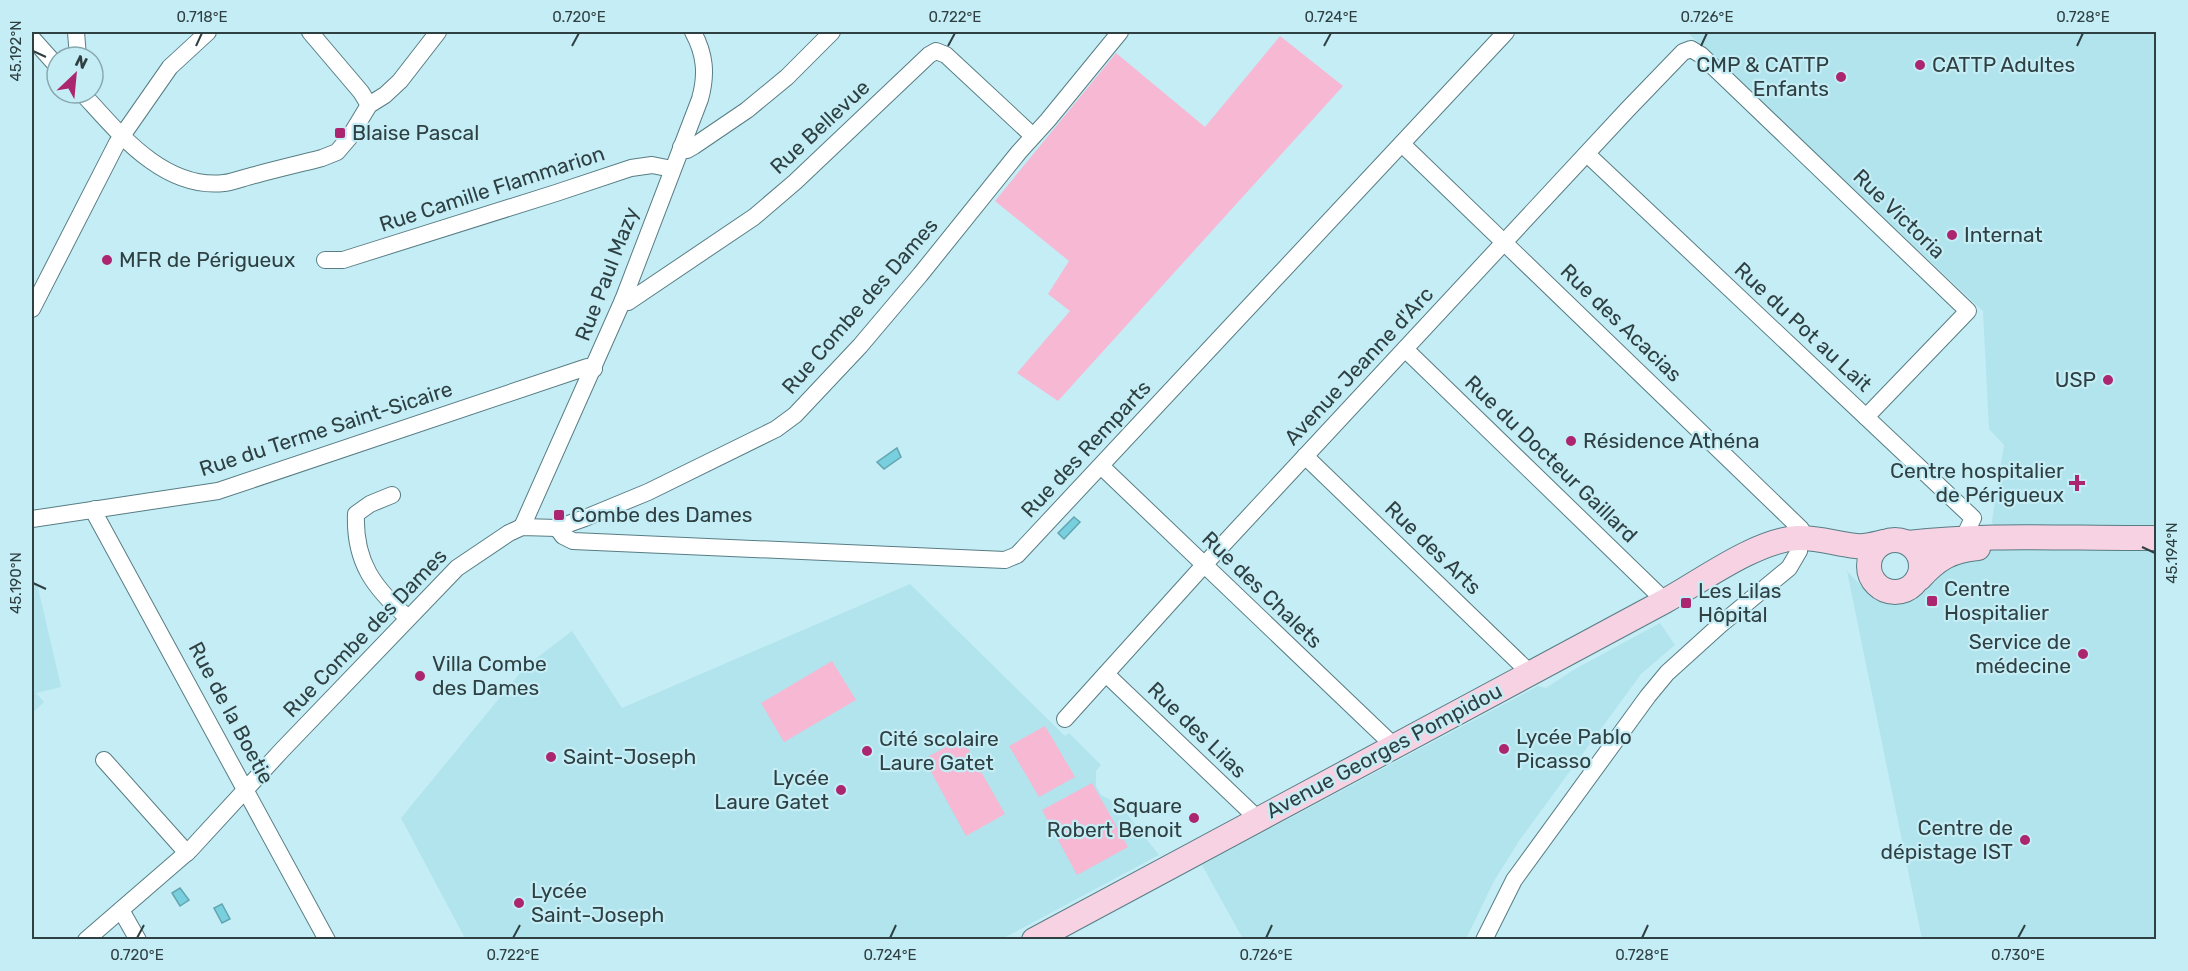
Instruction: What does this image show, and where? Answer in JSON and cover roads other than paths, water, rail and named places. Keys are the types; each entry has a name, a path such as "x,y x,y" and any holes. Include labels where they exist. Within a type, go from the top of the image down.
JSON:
{"main road":[{"path":"2082,539 2038,548 1986,547 1952,552 1934,562 1914,586 1903,592 1890,593 1878,587 1871,578 1869,570 1873,552 1884,542 1894,540 1908,543 1964,537 2157,538"},
{"name":"Avenue Georges Pompidou","path":"1800,544 1825,539 1856,546 1884,542"},
{"name":"Avenue Georges Pompidou","path":"1034,939 1775,542 1800,544 1835,554 1848,558 1869,570"},
{"path":"1908,543 1918,552 1922,561 1920,578"}],"street":[{"path":"32,309 122,136 170,67 208,32"},
{"path":"310,32 361,92 369,105"},
{"path":"93,105 122,136 144,155 180,177 201,182 224,183 322,158 337,152 350,138 369,105 385,95 400,81 438,32"},
{"name":"Rue Paul Mazy","path":"522,527 623,300 705,83 703,56 693,32"},
{"path":"681,147 687,150 747,110 787,77 832,32"},
{"name":"Rue Combe des Dames","path":"86,939 187,853 457,568 508,533 522,527 557,528 648,492 776,429 795,415 860,346 921,275 1120,32"},
{"name":"Rue des Remparts","path":"557,528 563,536 573,541 1005,560 1017,555 1506,32"},
{"path":"32,39 45,53"},
{"name":"Avenue Jeanne d'Arc","path":"1065,719 1204,565 1587,154 1683,52 1691,49"},
{"name":"Rue Victoria","path":"1691,49 1701,55 1968,311 1866,417"},
{"name":"Rue Bellevue","path":"623,300 628,302 754,217 795,183 929,55 936,51 946,54 1033,136"},
{"name":"Rue des Acacias","path":"1402,144 1798,525 1801,529 1800,544"},
{"name":"Rue du Pot au Lait","path":"1587,154 1973,518 1964,537"},
{"name":"Rue Camille Flammarion","path":"325,260 343,260 556,194 631,168 652,165 672,169"},
{"name":"Rue du Docteur Gaillard","path":"1405,349 1665,601"},
{"name":"Rue du Terme Saint-Sicaire","path":"32,519 218,491 587,367 594,369"},
{"name":"Rue des Arts","path":"1305,456 1529,672"},
{"name":"Rue des Chalets","path":"1101,466 1394,746"},
{"path":"392,495 370,504 356,514 356,531 368,576 384,597 408,618"},
{"name":"Rue de la Boetie","path":"95,509 327,939"},
{"path":"1484,939 1514,880 1647,696 1667,673 1719,625 1779,578 1793,563 1800,544"},
{"name":"Rue des Lilas","path":"1106,674 1258,819"},
{"path":"104,760 187,853"},
{"path":"121,910 138,939"}],"place":[{"name":"CATTP Adultes","path":"1920,65"},
{"name":"CMP & CATTP Enfants","path":"1841,77"},
{"name":"Blaise Pascal","path":"340,133"},
{"name":"Internat","path":"1952,235"},
{"name":"MFR de Périgueux","path":"107,260"},
{"name":"USP","path":"2108,380"},
{"name":"Résidence Athéna","path":"1571,441"},
{"name":"Centre hospitalier de Périgueux","path":"2077,483"},
{"name":"Combe des Dames","path":"559,515"},
{"name":"Centre Hospitalier","path":"1932,601"},
{"name":"Les Lilas Hôpital","path":"1686,603"},
{"name":"Service de médecine","path":"2083,654"},
{"name":"Villa Combe des Dames","path":"420,676"},
{"name":"Lycée Pablo Picasso","path":"1504,749"},
{"name":"Cité scolaire Laure Gatet","path":"867,751"},
{"name":"Saint-Joseph","path":"551,757"},
{"name":"Lycée Laure Gatet","path":"841,790"},
{"name":"Square Robert Benoit","path":"1194,818"},
{"name":"Centre de dépistage IST","path":"2025,840"},
{"name":"Lycée Saint-Joseph","path":"519,903"}]}
